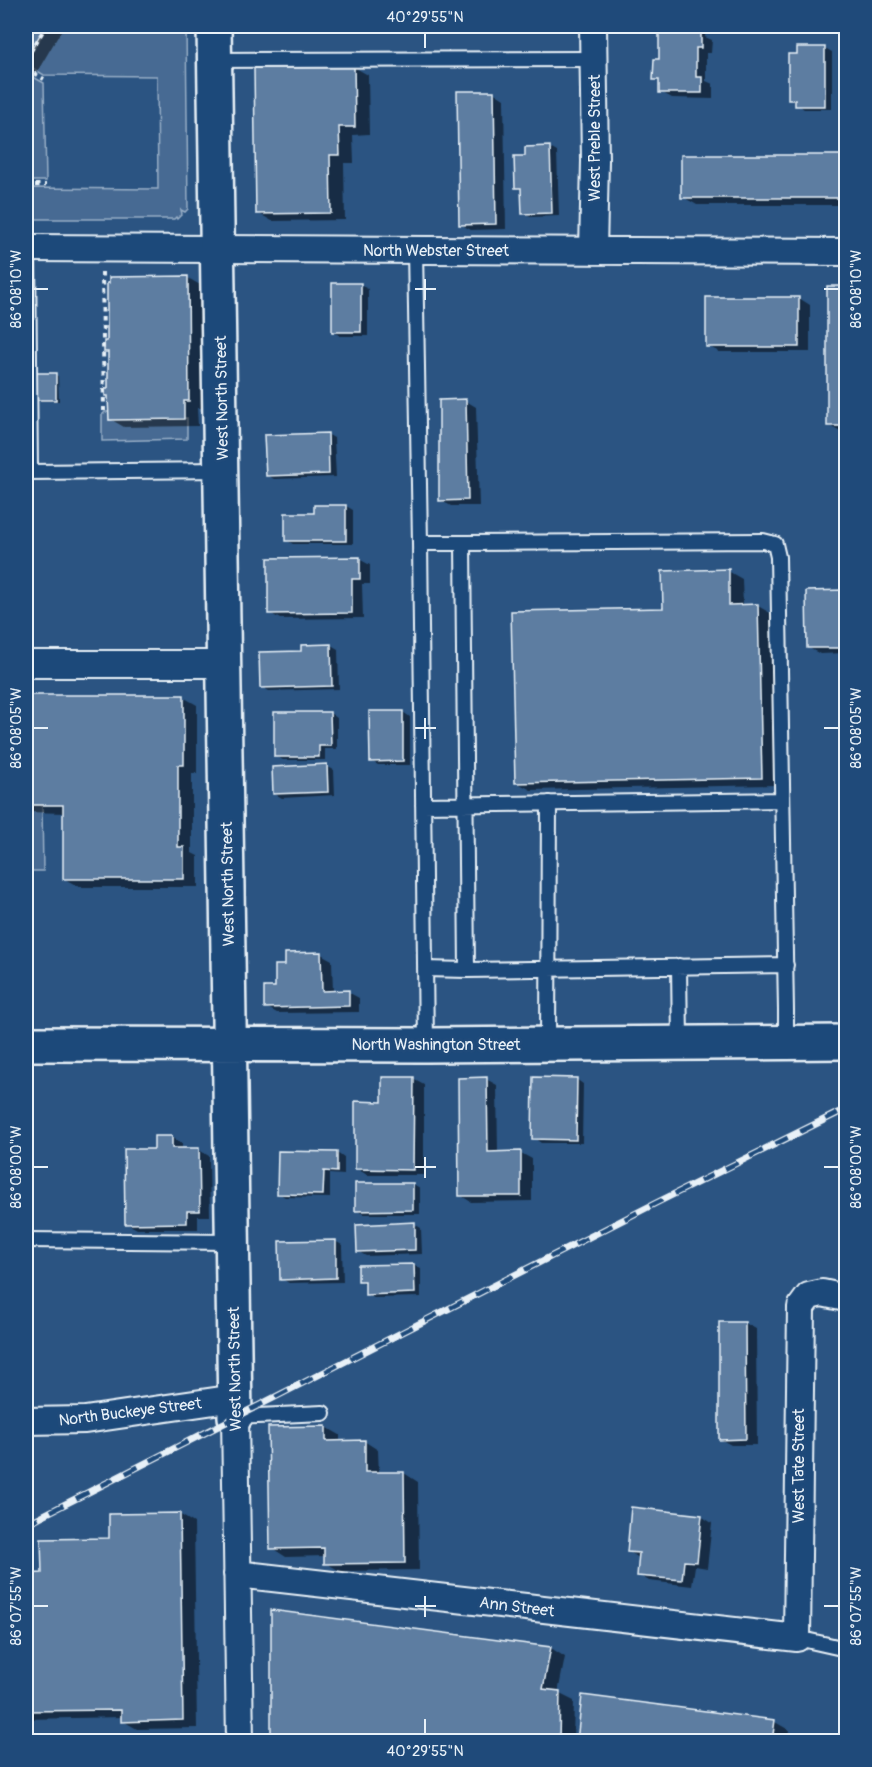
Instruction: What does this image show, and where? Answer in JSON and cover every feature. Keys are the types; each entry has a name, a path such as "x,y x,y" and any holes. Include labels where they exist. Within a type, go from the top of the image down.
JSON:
{"street":[{"name":"West North Street","path":"214,26 240,1742"},
{"name":"West Preble Street","path":"593,26 593,251"},
{"name":"North Webster Street","path":"27,248 846,252"},
{"path":"26,664 224,664"},
{"name":"North Washington Street","path":"26,1044 680,1043 786,1042 838,1037"},
{"name":"West Tate Street","path":"797,1638 801,1307 809,1296 822,1293 846,1298"},
{"name":"North Buckeye Street","path":"26,1421 86,1420 235,1408"},
{"name":"Ann Street","path":"237,1574 797,1638"}],"lane":[{"path":"215,60 594,59"},
{"path":"27,248 28,472 222,470"},
{"path":"415,249 426,1045"},
{"path":"420,543 763,541 775,544 778,557 786,1042"},
{"path":"463,543 467,970"},
{"path":"423,805 782,800"},
{"path":"548,1044 549,803"},
{"path":"425,969 786,965"},
{"path":"679,966 680,1043"},
{"path":"26,1240 232,1242"},
{"path":"235,1408 323,1413"},
{"path":"797,1638 846,1650"}],"path":[{"path":"26,59 46,26"},
{"path":"26,69 44,79"},
{"path":"26,184 46,185"},
{"path":"102,272 104,411"}],"shaded area":[{"path":"47,26 186,26 188,209 185,212 181,210 182,214 177,219 176,217 174,219 26,219 26,188 158,189 157,76 44,75 26,62"},
{"path":"26,73 44,83 46,181 26,181"},
{"path":"109,412 109,420 187,418 187,439 102,441 102,415"},
{"path":"26,805 42,805 43,871 26,871"}],"building":[{"path":"26,26 45,26 26,59"},
{"path":"654,26 695,26 695,32 701,32 701,48 696,48 696,77 702,77 702,93 659,93 659,80 653,80 654,59 659,59 659,33 654,33"},
{"path":"797,47 825,47 825,106 795,106 795,100 788,100 788,54 797,54"},
{"path":"354,65 355,127 339,127 340,155 330,155 331,213 256,214 254,67"},
{"path":"457,91 494,91 496,224 459,225"},
{"path":"550,146 552,213 522,214 521,188 515,188 514,156 525,156 525,147"},
{"path":"681,155 846,155 846,198 681,198"},
{"path":"188,276 189,401 184,401 184,419 109,420 108,396 105,396 105,388 108,388 108,352 104,352 104,341 107,341 107,283 109,283 109,277"},
{"path":"332,283 361,283 361,332 332,332"},
{"path":"827,286 846,286 846,426 827,426"},
{"path":"706,297 799,297 799,347 706,347"},
{"path":"36,373 56,373 56,400 36,400"},
{"path":"466,399 468,500 439,501 439,400"},
{"path":"328,433 329,474 266,476 264,435"},
{"path":"314,505 346,505 346,541 285,541 285,513 314,513"},
{"path":"360,557 360,579 352,579 352,613 268,614 268,558"},
{"path":"729,569 729,605 758,604 762,778 515,783 511,611 663,608 662,571"},
{"path":"846,590 846,648 807,648 806,591"},
{"path":"331,644 332,686 260,688 259,652 301,651 301,645"},
{"path":"26,695 184,695 184,765 178,765 178,847 184,847 184,879 63,879 63,805 26,805"},
{"path":"369,711 403,711 403,761 370,762"},
{"path":"274,712 330,712 331,746 319,746 319,757 274,757"},
{"path":"327,764 328,792 273,794 272,767"},
{"path":"321,952 322,991 349,990 349,1006 264,1008 264,987 275,987 275,965 285,965 285,953"},
{"path":"382,1077 414,1077 413,1170 355,1169 355,1101 382,1102"},
{"path":"487,1077 488,1152 521,1151 521,1196 459,1196 458,1078"},
{"path":"533,1077 577,1078 576,1140 532,1139"},
{"path":"154,1136 172,1136 172,1148 199,1148 200,1211 187,1211 187,1223 125,1224 124,1149 154,1149"},
{"path":"278,1151 337,1152 337,1172 324,1171 323,1195 277,1194"},
{"path":"355,1183 413,1183 413,1210 355,1211"},
{"path":"415,1222 415,1250 357,1252 356,1225"},
{"path":"336,1240 336,1278 280,1280 279,1241"},
{"path":"414,1264 415,1293 365,1295 365,1281 358,1281 358,1265"},
{"path":"719,1322 745,1322 746,1439 719,1440"},
{"path":"326,1426 326,1441 365,1440 365,1472 404,1472 405,1563 324,1564 324,1548 270,1549 268,1427"},
{"path":"631,1507 702,1515 697,1562 684,1561 682,1580 637,1576 639,1553 627,1552"},
{"path":"180,1513 183,1720 121,1722 121,1710 26,1711 26,1574 42,1573 41,1539 109,1538 109,1514"},
{"path":"271,1610 551,1647 543,1689 560,1691 559,1742 271,1742"},
{"path":"582,1695 775,1720 772,1742 577,1742"}],"railway":[{"path":"26,1524 656,1203 846,1109"}]}
